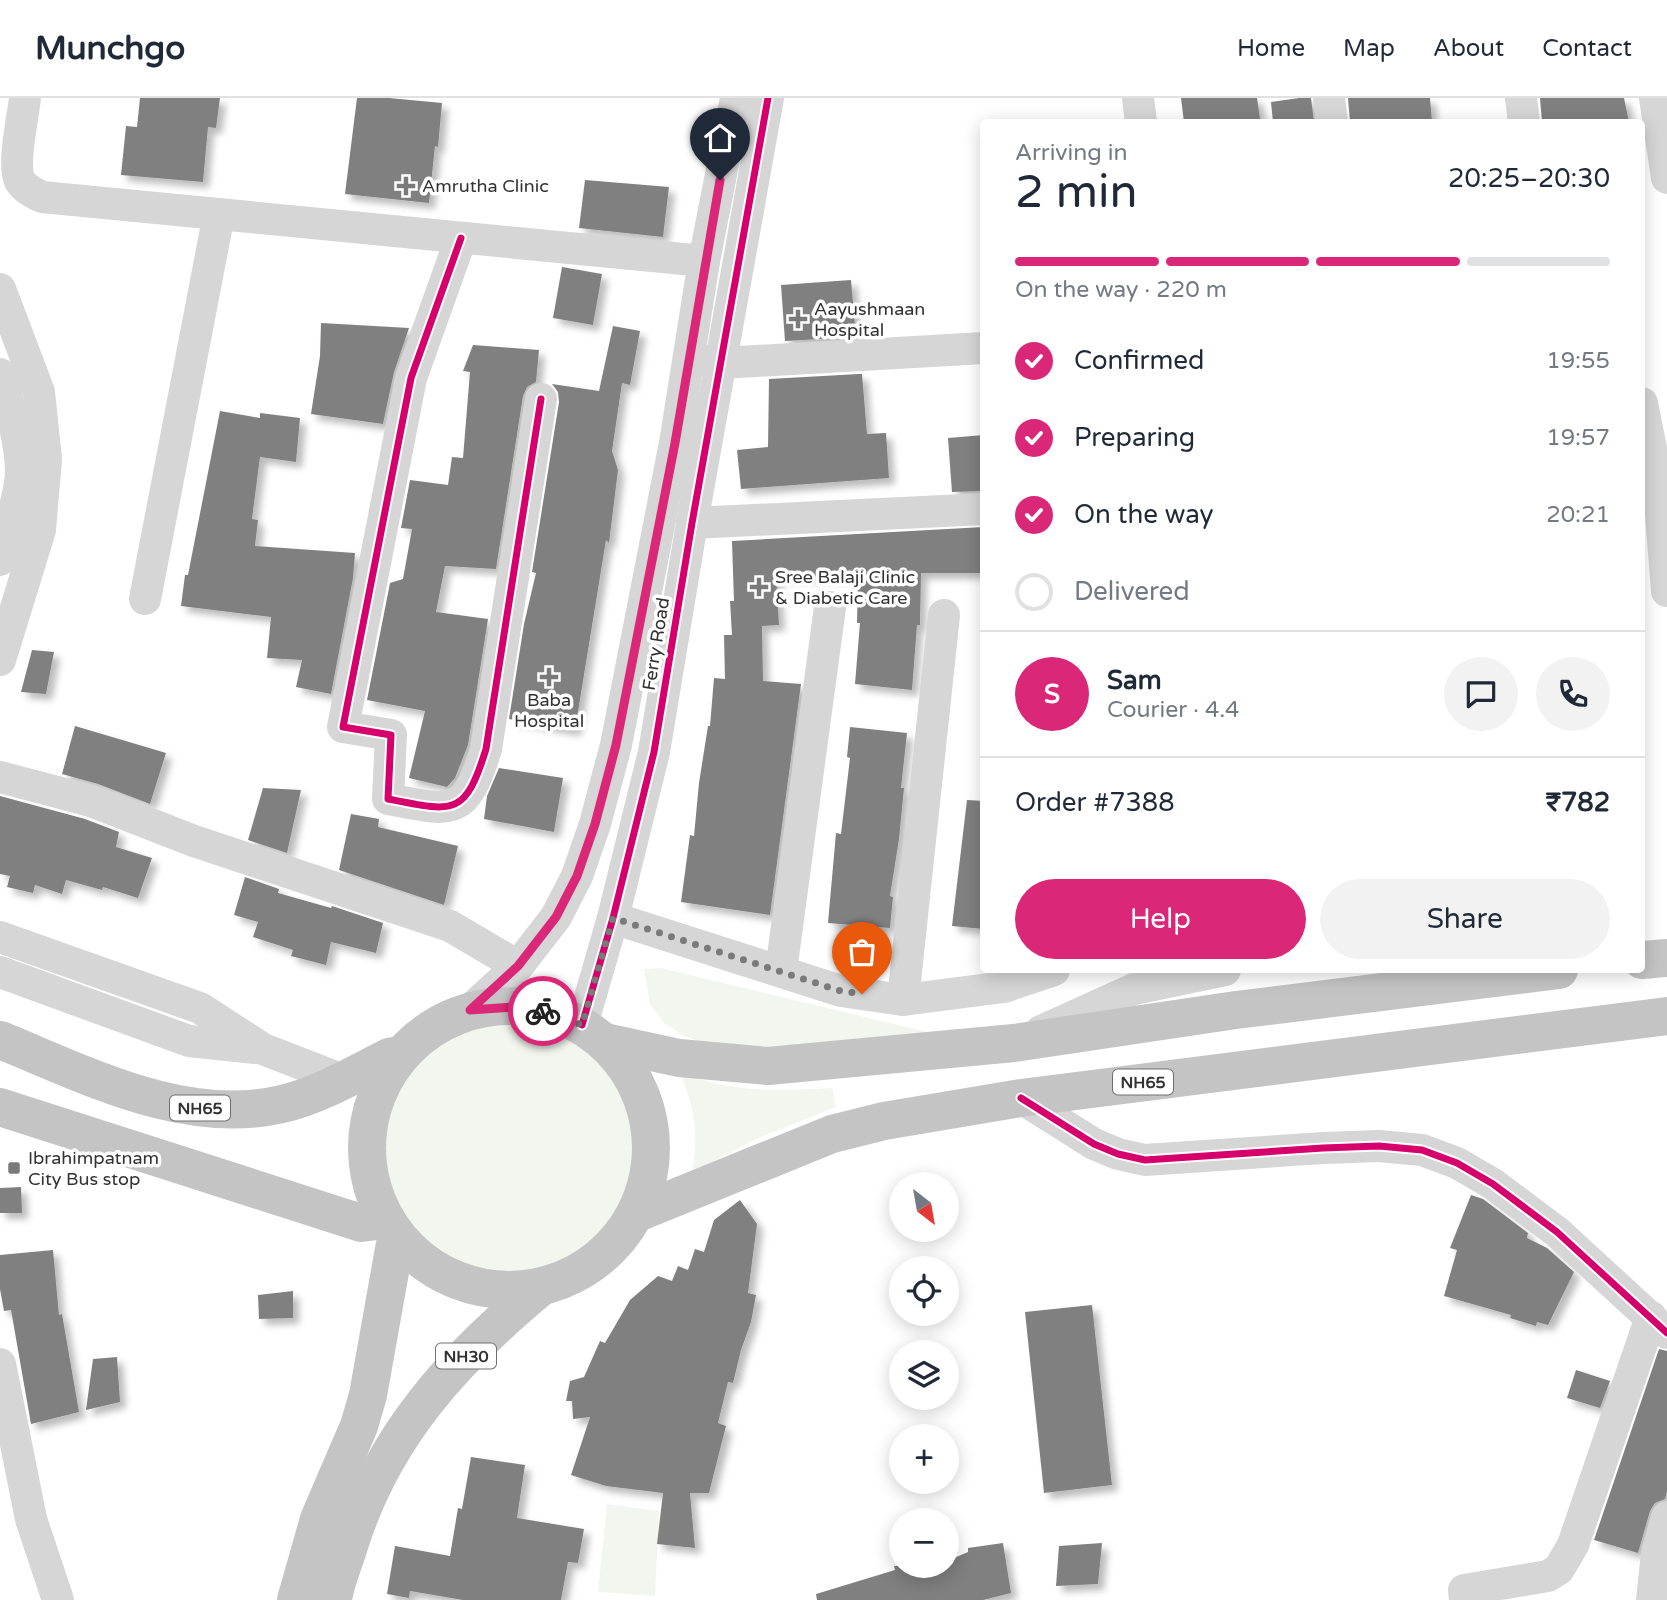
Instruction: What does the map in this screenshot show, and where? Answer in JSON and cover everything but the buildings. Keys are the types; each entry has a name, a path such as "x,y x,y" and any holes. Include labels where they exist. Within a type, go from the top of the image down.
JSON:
{"highway":[{"path":"1645,960 1667,957"},
{"name":"NH65","path":"593,1033 629,1070 645,1104 652,1141 649,1179 635,1214 618,1240 596,1261 570,1277 541,1287 501,1291 461,1283 425,1265 391,1229 376,1204 366,1166 367,1126 379,1088 400,1055 432,1027 470,1010 527,1006 593,1033 679,1058 768,1066 1014,1043 1495,973"},
{"name":"NH65","path":"635,1214 832,1134 884,1121 1021,1098 1667,1016"},
{"name":"NH65","path":"0,1040 129,1091 196,1107 258,1109 283,1104 312,1095 389,1057 400,1055"},
{"path":"0,1107 361,1223 391,1229 369,1395 359,1426 319,1519 296,1600"},
{"name":"NH30","path":"333,1600 353,1531 375,1479 400,1434 440,1384 497,1324 541,1287"}],"street":[{"path":"25,98 18,163 19,179 29,191 42,197 704,261"},
{"name":"Ferry Road","path":"470,1010 518,966 556,917 577,876 595,824 616,745 675,443 704,261 736,98"},
{"name":"Ferry Road","path":"593,1033 613,918 654,752 768,98"},
{"path":"1138,98 1141,119"},
{"path":"1329,98 1332,119"},
{"path":"1521,98 1524,119"},
{"path":"1645,187 1667,180 1655,98"},
{"path":"145,599 219,214"},
{"path":"461,238 411,378 343,727 391,735 388,799 427,807 452,806 464,799 475,783 486,749 541,398"},
{"path":"0,289 39,392 46,459 40,530 0,660"},
{"path":"689,358 721,363 980,348"},
{"path":"0,374 13,417 21,472 0,560"},
{"path":"1645,418 1659,489 1667,591"},
{"path":"692,523 980,509"},
{"path":"781,971 830,607"},
{"path":"903,1000 944,615"},
{"path":"616,745 654,752"},
{"path":"0,777 91,801 194,841 450,926 518,966"},
{"path":"613,918 841,991 903,1000 1004,987 1045,973"},
{"path":"0,937 200,1008 263,1049 343,1080"},
{"path":"0,972 189,1041 263,1049"},
{"path":"1014,1043 1134,989 1211,973"},
{"path":"1021,1098 1094,1144 1118,1154 1145,1160 1379,1146 1422,1150 1457,1163 1493,1184 1557,1232 1659,1325 1573,1545 1550,1588 1464,1590 1465,1600"},
{"path":"0,1364 32,1518 58,1600"},
{"path":"1652,1600 1657,1553 1667,1517"}],"shaded area":[{"path":"661,968 931,1033 889,1043 722,1049 684,1036 664,1023 650,1004 644,969"},
{"path":"510,1023 558,1033 579,1044 598,1060 614,1079 625,1100 635,1148 625,1196 614,1217 598,1236 579,1252 558,1263 510,1273 462,1263 441,1252 422,1236 406,1217 395,1196 385,1148 395,1100 406,1079 422,1060 441,1044 462,1033"},
{"path":"680,1072 717,1084 755,1089 832,1088 836,1107 756,1139 692,1173 694,1122"},
{"path":"607,1504 659,1511 655,1596 598,1592"}],"cycle path":[{"path":"582,1025 613,918 654,752 768,98"},
{"path":"461,238 411,378 343,727 391,735 388,799 428,806 454,804 463,798 478,771 486,749 541,399"},
{"path":"1021,1098 1094,1144 1118,1154 1145,1160 1323,1148 1379,1146 1422,1150 1457,1163 1493,1184 1557,1232 1667,1333"}],"way so far":[{"path":"543,1011 582,1025 613,918 841,991 862,994"}],"place":[{"name":"Amrutha Clinic","path":"406,186"},
{"name":"Aayushmaan Hospital","path":"798,319"},
{"name":"Sree Balaji Clinic & Diabetic Care","path":"759,587"},
{"name":"Baba Hospital","path":"549,677"},
{"name":"Ibrahimpatnam City Bus stop","path":"14,1168"}],"route":[{"path":"543,1011 527,1006 470,1010 518,966 556,917 577,876 595,824 616,745 675,443 704,261 720,180"}]}
